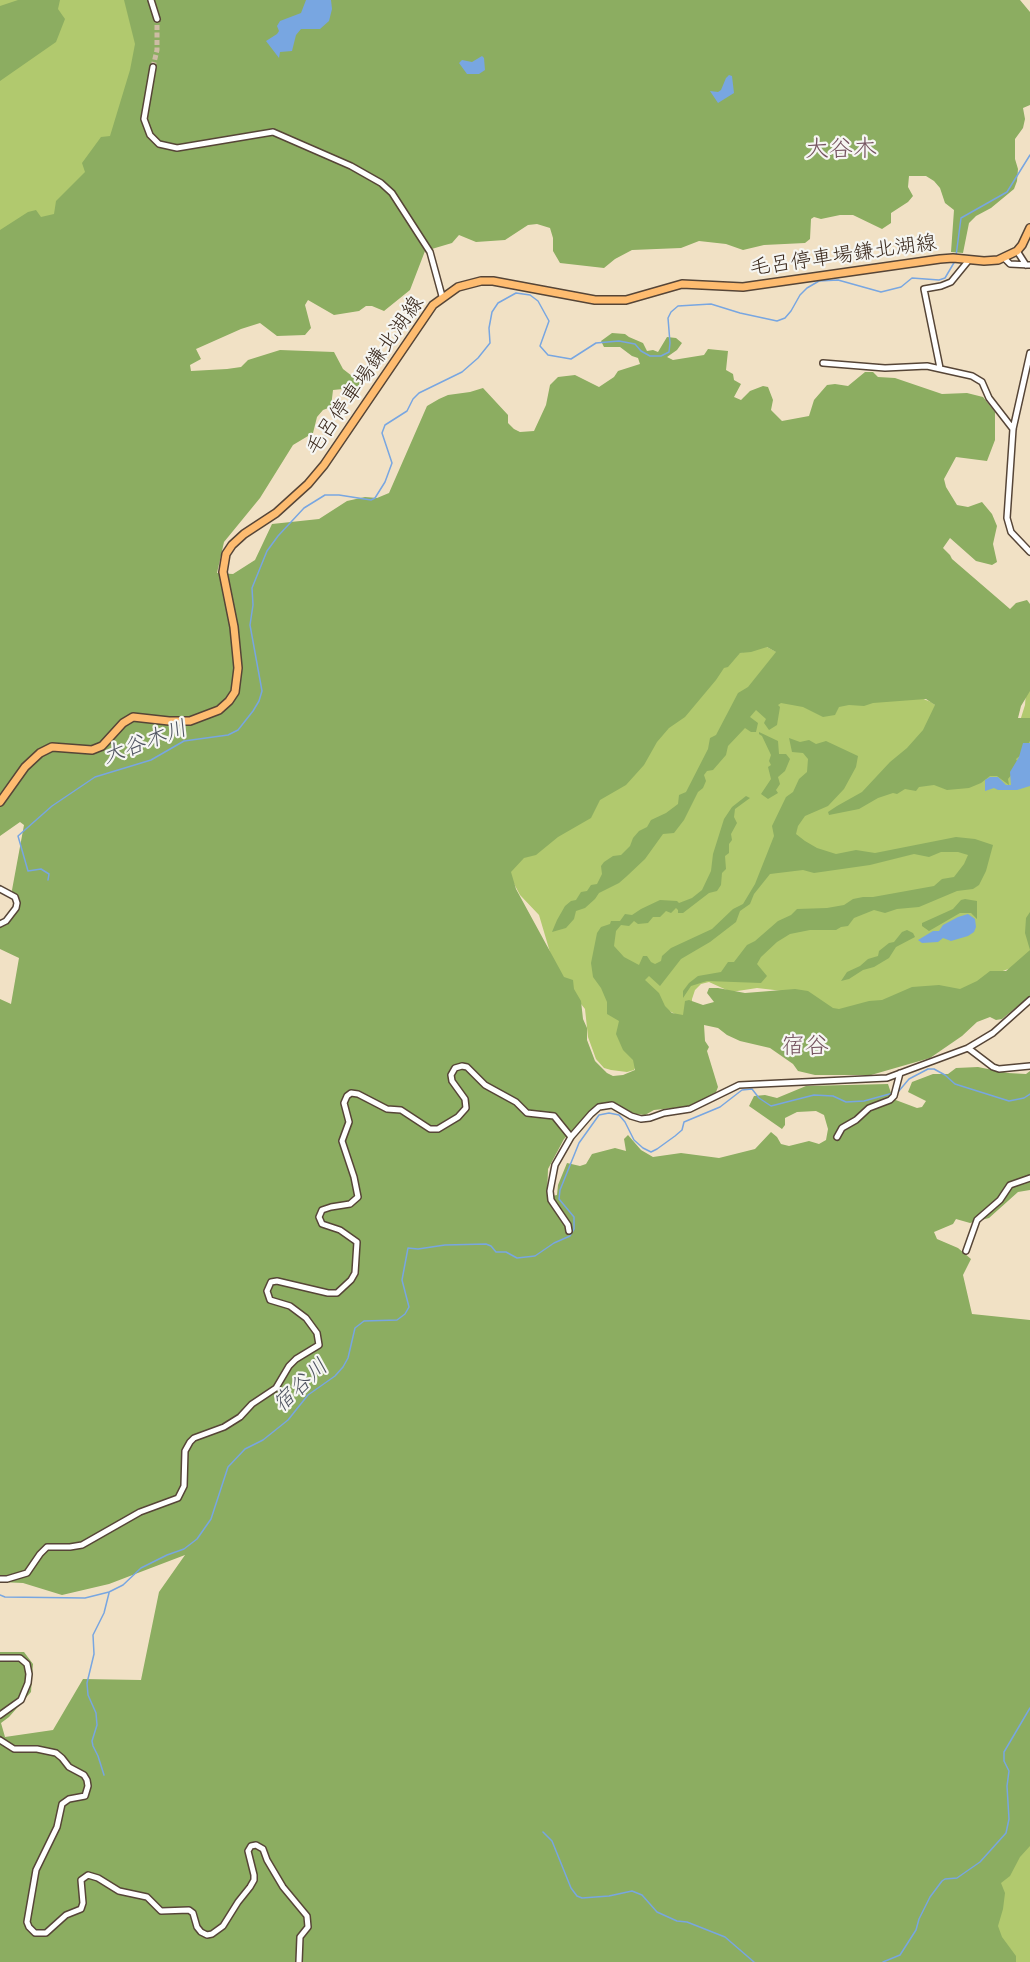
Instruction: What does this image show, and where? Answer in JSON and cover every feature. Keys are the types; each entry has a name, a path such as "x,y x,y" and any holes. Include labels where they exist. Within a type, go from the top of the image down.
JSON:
{"main road":[{"name":"毛呂停車場鎌北湖線","path":"0,802 25,767 40,753 52,747 92,750 102,746 123,723 134,717 169,722 190,721 219,710 229,701 235,692 238,668 234,627 223,572 226,554 232,544 276,513 308,484 324,465 433,305 442,296 468,283 493,281 595,300 612,301 637,298 682,284 732,287 931,260 956,258 990,262 1004,258 1017,250 1030,228"}],"street":[{"path":"151,0 157,19"},
{"path":"153,67 144,119 150,135 159,144 177,148 273,132 351,166 381,183 397,200 430,252 442,296"},
{"path":"1017,250 1028,265"},
{"path":"1004,258 1010,264 1028,265"},
{"path":"940,368 924,289 951,282 969,260"},
{"path":"1030,353 1013,429 1008,522 1011,532 1030,552"},
{"path":"823,363 885,368 927,366 972,376 982,382 989,398 1013,429"},
{"path":"0,889 15,897 17,903 6,921 0,924"},
{"path":"568,1231 568,1225 551,1200 550,1191 555,1165 571,1137 599,1107 612,1105 641,1119 690,1109 739,1085 887,1078 968,1048 993,1033 1030,1000"},
{"path":"968,1048 999,1069 1030,1066"},
{"path":"0,1579 27,1573 47,1547 82,1545 140,1512 178,1498 184,1486 185,1450 190,1442 194,1438 224,1427 237,1419 252,1404 276,1388 296,1359 319,1345 317,1333 306,1318 290,1306 270,1300 267,1291 271,1282 277,1281 337,1293 355,1273 357,1242 346,1233 322,1224 319,1217 322,1210 350,1204 358,1197 342,1141 350,1122 344,1103 347,1096 351,1093 358,1094 382,1107 401,1110 430,1129 438,1129 459,1117 466,1108 465,1099 451,1076 455,1068 462,1066 485,1084 516,1102 527,1113 554,1116 571,1137"},
{"path":"837,1137 842,1128 856,1120 869,1108 890,1100 894,1096 900,1073"},
{"path":"966,1251 977,1221 1000,1200 1010,1185 1030,1178"},
{"path":"0,1658 20,1658 27,1664 28,1683 21,1700 0,1715"},
{"path":"0,1740 14,1749 36,1749 56,1753 69,1767 84,1775 87,1780 85,1796 69,1799 62,1804 57,1827 36,1870 27,1922 28,1927 35,1933 46,1933 66,1915 81,1909 84,1903 81,1880 88,1875 98,1878 119,1891 147,1897 161,1911 189,1910 193,1913 201,1932 207,1935 212,1934 223,1926 250,1887 254,1875 248,1851 251,1846 256,1845 263,1849 283,1887 307,1916 308,1927 300,1937 300,1962"}],"green space":[{"path":"0,0 883,0 0,291"},
{"path":"18,0 60,0 58,9 65,19 56,42 0,81 0,6"},
{"path":"124,0 1020,0 1030,12 1030,105 1023,108 1025,119 1023,128 1015,139 1017,181 1014,189 969,223 963,253 951,252 954,210 945,203 940,188 926,176 909,176 908,187 913,196 891,213 891,223 882,229 853,215 821,219 814,217 811,219 810,239 805,243 764,245 743,250 726,244 699,241 681,248 632,250 604,268 560,263 553,251 550,228 537,224 528,225 505,240 476,242 459,235 452,243 425,251 410,290 384,311 366,306 359,311 334,315 308,300 305,305 311,328 305,335 277,336 260,323 196,349 201,359 190,365 191,371 227,369 241,367 248,360 280,350 334,352 343,369 361,383 359,390 353,393 343,389 333,390 331,407 323,410 317,417 313,433 293,445 260,498 224,542 217,573 233,574 255,560 272,524 319,519 347,501 365,497 377,498 389,493 427,406 439,399 483,388 508,415 508,423 514,429 520,432 534,431 546,405 550,385 558,377 575,375 599,387 614,377 618,371 640,364 638,358 620,347 604,347 601,341 612,333 625,334 643,343 647,351 658,352 667,337 676,338 682,343 667,357 673,360 704,355 708,349 728,351 726,370 733,374 734,380 741,384 734,397 741,400 750,391 763,386 768,387 773,400 771,410 782,421 809,416 814,400 827,385 848,386 865,372 873,372 878,377 895,378 942,394 967,393 983,397 995,412 995,440 987,461 956,457 944,479 957,505 968,507 982,502 992,514 997,526 993,544 997,562 992,565 976,561 950,538 943,548 952,559 1010,609 1016,603 1027,600 1030,604 1030,691 1021,706 1018,718 1030,718 1030,741 1016,759 1019,765 1008,779 1009,785 997,776 990,776 969,788 947,790 934,785 919,787 916,791 905,789 897,794 893,793 878,798 859,809 829,815 828,812 862,792 890,762 907,748 923,730 935,705 926,699 873,703 864,706 849,705 839,707 835,715 823,717 803,707 781,703 778,705 780,707 777,725 769,730 764,723 766,719 756,710 750,717 758,723 756,732 745,728 728,746 726,755 713,770 707,771 704,775 706,781 703,788 698,792 684,820 674,833 663,834 645,859 627,876 619,883 599,893 585,908 576,911 574,919 566,928 552,932 565,906 576,900 581,892 587,891 591,885 597,884 604,862 613,856 621,855 639,831 647,827 651,820 678,804 679,795 686,792 708,749 710,738 716,735 738,693 748,687 776,652 767,647 740,653 728,667 724,668 685,717 669,728 657,742 644,765 626,785 600,800 591,818 558,837 536,855 524,858 511,872 516,889 564,977 573,980 574,989 581,1001 583,1019 587,1028 587,1040 595,1061 613,1076 635,1070 633,1060 623,1050 616,1034 619,1021 607,1014 607,1002 593,977 591,963 597,933 601,927 610,924 611,921 620,921 625,914 632,915 660,900 679,903 692,898 702,890 711,871 713,854 724,819 732,807 746,796 750,798 735,809 734,817 737,823 731,834 729,853 725,856 726,869 722,873 721,885 717,891 709,893 683,913 678,913 676,908 671,913 666,911 660,917 653,917 648,923 638,924 634,921 629,926 621,925 616,931 614,946 624,957 639,965 643,956 647,956 655,964 661,961 662,956 671,948 712,929 733,909 743,904 755,884 774,836 772,826 786,797 793,792 799,779 807,772 808,759 803,753 792,752 789,738 800,742 809,740 816,744 826,741 858,756 856,767 844,789 828,806 805,816 798,826 796,834 817,848 836,854 856,850 875,853 956,837 975,839 993,845 986,871 979,885 973,889 957,891 919,907 897,909 885,913 874,910 854,918 848,926 836,930 810,930 790,934 777,942 761,957 757,964 767,976 761,983 707,981 691,986 683,998 683,991 689,983 698,976 721,972 728,962 734,962 747,945 797,909 827,908 844,905 853,899 934,886 942,879 954,877 968,855 958,852 941,852 929,857 914,854 870,865 814,873 803,870 770,874 754,894 750,904 740,911 736,922 710,942 681,959 660,986 649,976 645,980 659,993 665,1006 672,1013 683,1015 685,1001 689,1000 703,1005 714,1002 707,993 709,988 745,993 795,989 808,991 833,1008 839,1009 882,1000 912,987 939,985 960,989 977,981 990,971 1006,971 1030,950 1030,996 1002,1019 996,1020 990,1017 977,1022 962,1036 930,1058 871,1075 815,1075 798,1071 793,1064 770,1048 740,1041 718,1028 704,1025 705,1041 709,1047 707,1051 718,1087 716,1092 692,1106 654,1110 645,1115 635,1114 611,1102 595,1106 564,1139 548,1169 547,1197 557,1195 558,1185 567,1163 580,1166 586,1164 592,1154 615,1148 626,1151 624,1139 628,1135 641,1150 653,1157 681,1153 719,1158 755,1149 771,1132 781,1144 789,1146 809,1141 819,1144 826,1140 828,1129 824,1115 816,1111 797,1112 785,1118 785,1125 782,1129 749,1106 754,1096 765,1095 777,1098 806,1086 888,1084 893,1099 917,1108 922,1107 926,1101 908,1092 912,1082 933,1074 948,1074 956,1068 978,1067 1008,1073 1026,1074 1030,1071 1030,1190 1018,1192 989,1218 970,1223 956,1219 953,1224 934,1232 937,1239 958,1248 971,1259 963,1275 972,1314 1030,1320 1030,1846 1020,1857 1010,1876 1001,1883 1005,1893 998,1926 1002,1937 1016,1956 1016,1962 0,1962 0,1652 24,1652 33,1664 31,1692 1,1723 5,1737 53,1730 83,1679 141,1680 159,1592 185,1555 109,1584 62,1595 23,1583 0,1582 0,999 11,1004 19,958 0,949 0,926 7,921 15,905 12,890 24,825 20,822 0,836 0,230 28,212 36,210 41,217 54,214 56,201 85,172 82,163 101,137 110,136 130,70 135,44"},
{"path":"765,646 784,656 835,664 931,702 964,727 1020,721 1025,705 1027,680 1030,677 1030,954 1022,964 989,976 970,988 844,1011 835,1011 809,994 757,988 731,992 709,982 701,984 695,990 692,999 692,1013 684,1019 664,1008 634,1070 627,1072 604,1068 596,1059 588,1037 585,1009 561,979 552,959 539,915 520,895 496,850 708,685 736,654"},
{"path":"759,732 778,741 779,754 786,754 790,759 785,771 778,777 780,784 776,790 778,793 768,799 761,794 771,779 768,767 771,765 769,761 771,755"},
{"path":"965,899 977,901 977,919 971,913 960,913 929,931 922,926 922,923 953,909"},
{"path":"1030,912 1030,950 1025,933 1026,918"},
{"path":"907,930 915,937 896,947 889,958 841,981 847,972 868,959 878,956 879,951 894,942 902,932"},
{"path":"1030,1835 1030,1962 1001,1962 992,1873"}],"water":[{"path":"306,0 331,0 332,9 329,21 320,29 301,29 296,35 292,51 280,52 279,58 266,41 277,34 280,21 301,13"},
{"path":"482,56 485,70 479,74 467,74 459,63 462,60 472,62"},
{"path":"729,75 732,76 734,93 718,103 710,91 721,90"},
{"path":"1023,743 1030,743 1030,786 1017,790 994,788 985,791 985,780 990,777 998,777 1006,785 1011,785 1010,772 1019,757"},
{"path":"968,914 975,919 976,927 974,932 968,936 951,941 943,938 938,942 922,943 918,940 933,931 939,931 943,925 958,917"}],"waterway":[{"name":"大谷木川","path":"956,256 961,218 1007,192 1030,155"},
{"name":"大谷木川","path":"48,880 49,874 41,869 28,871 18,836 52,806 95,777 151,760 184,741 228,735 238,730 253,711 262,691 250,625 253,605 252,588 267,551 304,508 325,495 371,500 375,498 385,482 392,463 382,433 385,425 407,411 419,393 462,372 478,358 490,343 489,328 492,312 498,303 516,293 530,295 538,301 549,321 540,346 548,355 571,359 596,343 619,341 635,344 650,356 661,356 669,352 668,318 678,306 711,304 777,321 785,318 800,295 819,281 838,280 881,292 901,287 912,278 939,280 945,278 955,261"},
{"name":"宿谷川","path":"898,1092 909,1079 928,1069 934,1069 955,1084 1009,1101 1024,1098 1030,1094"},
{"name":"宿谷川","path":"0,1595 5,1597 85,1598 109,1592 123,1585 141,1568 184,1549 197,1539 211,1519 228,1467 245,1449 263,1440 288,1420 308,1395 335,1376 348,1358 355,1328 364,1321 397,1320 405,1314 409,1307 402,1280 408,1248 486,1244 496,1252 506,1252 517,1258 535,1256 554,1243 570,1236 574,1229 574,1217 559,1199 560,1190 579,1143 599,1115 609,1113 619,1115 634,1140 651,1152 682,1130 684,1122 720,1107 742,1090 752,1089 759,1098 771,1106 814,1095 833,1096 846,1102 864,1101 893,1093"},
{"path":"104,1775 92,1741 97,1725 96,1713 88,1695 87,1683 94,1654 93,1635 104,1613 109,1593"},
{"path":"883,1962 900,1955 916,1930 930,1897 942,1881 957,1878 980,1862 1006,1833 1009,1819 1007,1786 1009,1771 1004,1761 1004,1752 1030,1708"},
{"path":"543,1832 552,1841 571,1888 577,1896 582,1898 609,1896 632,1891 642,1895 657,1912 725,1937 754,1962"}],"tunnel":[{"path":"153,67 157,50 157,19"}],"district":[{"name":"大谷木","path":"841,150"},
{"name":"宿谷","path":"805,1047"}]}
